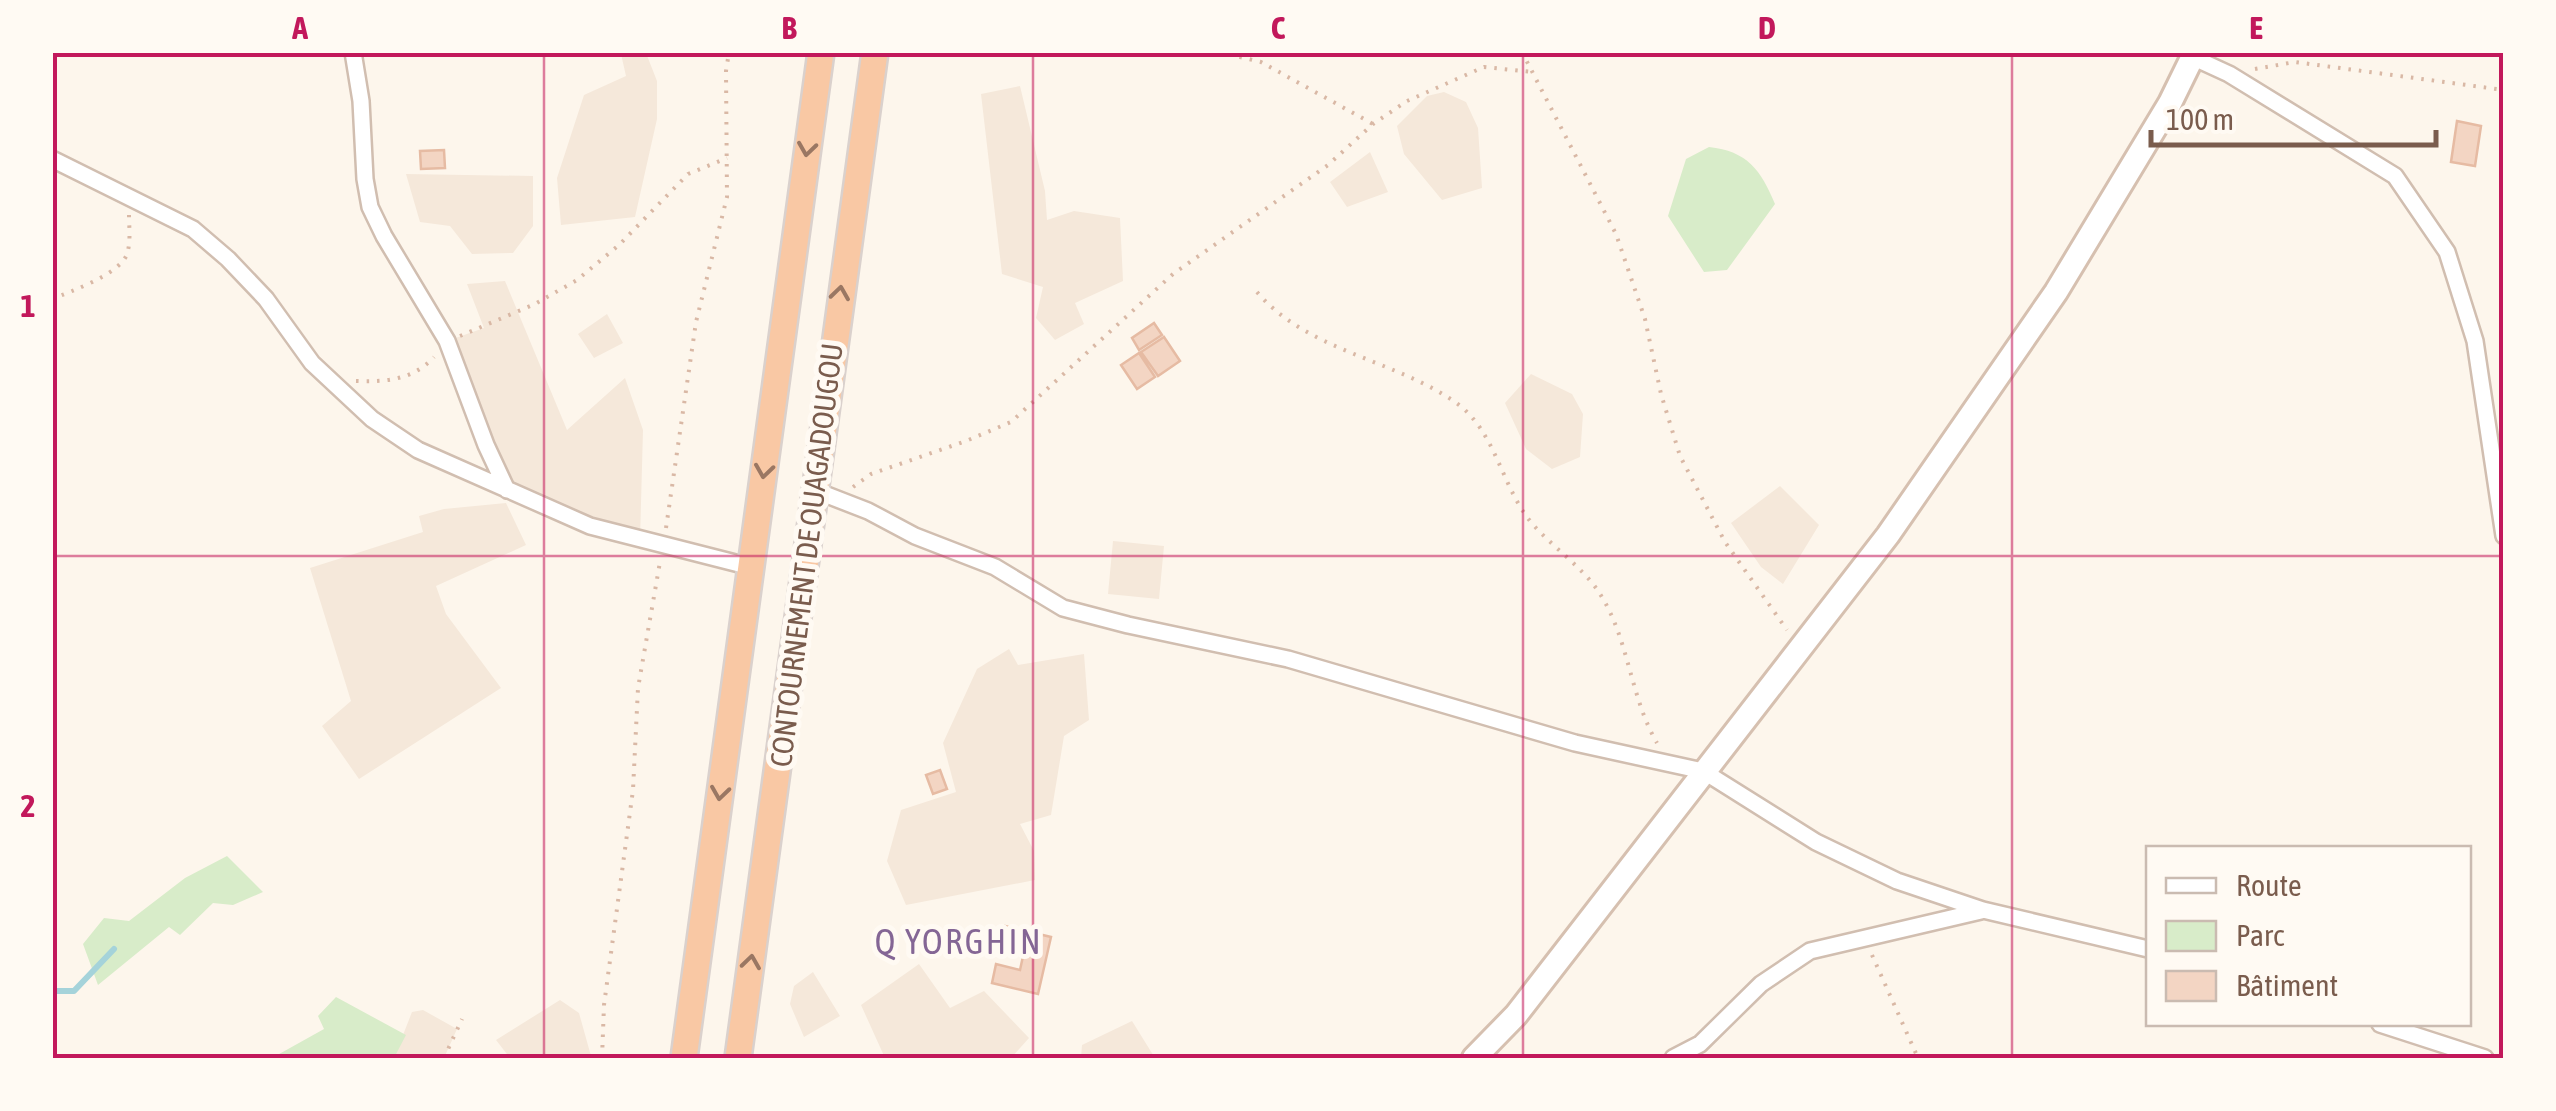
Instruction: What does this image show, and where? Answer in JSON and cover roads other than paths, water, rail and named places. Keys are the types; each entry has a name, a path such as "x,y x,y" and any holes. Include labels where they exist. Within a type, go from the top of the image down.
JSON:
{"highway":[{"name":"CONTOURNEMENT DE OUAGADOUGOU","path":"684,1058 820,52"},
{"name":"CONTOURNEMENT DE OUAGADOUGOU","path":"738,1058 825,494 875,52"}],"main road":[{"path":"1474,1058 1516,1015 1888,535 2056,292 2170,103 2193,55"}],"street":[{"path":"353,52 370,207 448,341 486,446 508,490"},
{"path":"2193,55 2395,176 2447,252 2475,341 2504,536"},
{"path":"52,159 193,229 266,298 312,363 372,419 418,450 590,526 751,567"},
{"path":"825,494 995,567 1063,608 1288,659 1575,744 1703,771 1816,842 1897,881 1983,910 2146,950"},
{"path":"1673,1058 1700,1044 1761,984 1810,952 1983,910"},
{"path":"2386,1026 2485,1058"}],"waterway":[{"path":"52,991 74,991 114,949"}],"district":[{"name":"Q YORGHIN","path":"959,941"}]}
